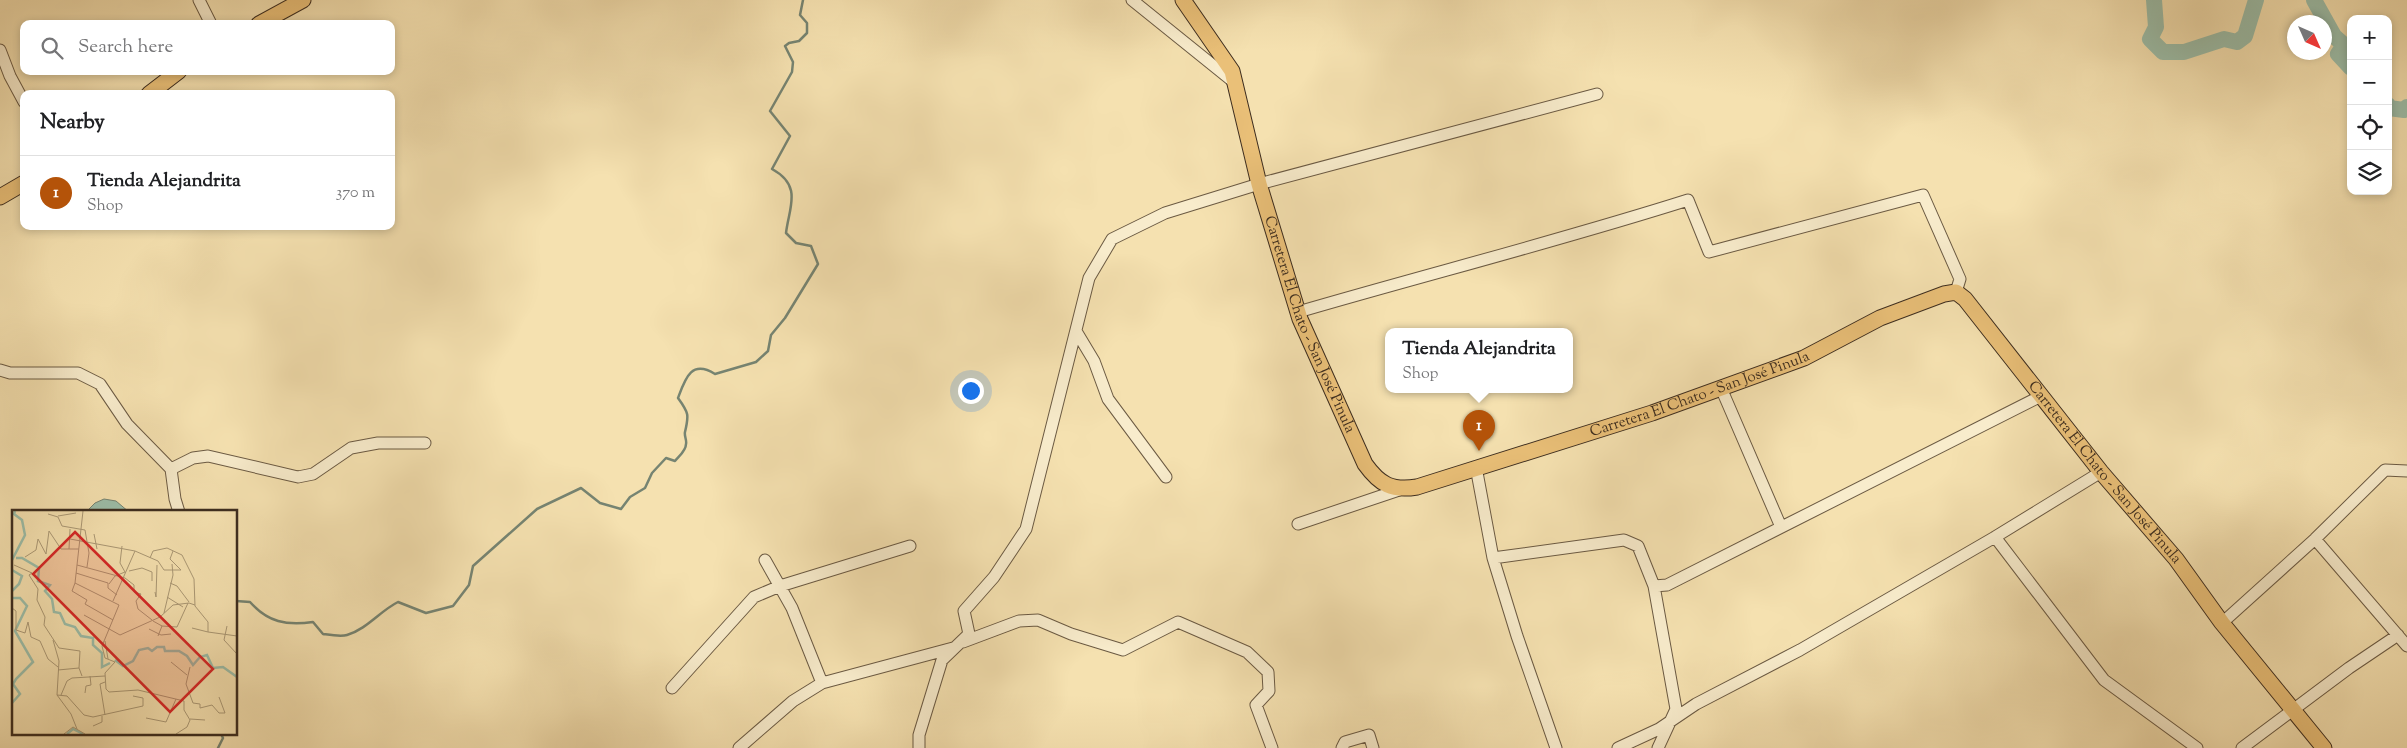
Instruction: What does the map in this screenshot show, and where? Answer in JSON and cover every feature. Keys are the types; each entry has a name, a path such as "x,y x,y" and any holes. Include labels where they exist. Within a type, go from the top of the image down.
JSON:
{"main road":[{"path":"266,20 303,0"},
{"name":"Carretera El Chato - San José Pinula","path":"1182,0 1232,71 1259,184 1298,312 1365,464 1381,482 1399,490 1417,487 1652,413 1804,358 1880,318 1944,294 1956,292 1964,299 2101,472 2176,559 2222,623 2324,748"},
{"path":"154,90 174,75"},
{"path":"0,197 20,185"}],"street":[{"path":"198,0 208,20"},
{"path":"1132,0 1235,83"},
{"path":"0,50 10,76 20,95"},
{"path":"919,748 920,735 942,660 969,634 964,611 994,578 1026,528 1089,278 1112,239 1165,213 1259,184 1597,94"},
{"path":"1298,312 1500,254 1592,231 1688,200 1709,252 1923,195 1960,279 1956,292"},
{"path":"1076,331 1094,361 1108,399 1166,477"},
{"path":"0,370 10,373 78,373 100,384 127,424 171,469 175,499 179,510"},
{"path":"1721,388 1781,527"},
{"path":"1654,586 1667,585 2041,396"},
{"path":"171,469 194,458 208,456 298,477 313,474 351,448 378,443 425,443"},
{"path":"1476,467 1493,558 1517,636 1556,748"},
{"path":"2222,623 2316,539 2385,470 2407,471"},
{"path":"1618,748 1671,721 1696,704 1800,650 1995,537 2101,472"},
{"path":"1298,524 1399,490"},
{"path":"1995,537 2104,680 2197,748"},
{"path":"2316,539 2407,646"},
{"path":"1493,558 1624,540 1638,546 1654,586 1676,709 1658,748"},
{"path":"672,688 754,596 780,586 910,546"},
{"path":"765,560 792,608 822,682"},
{"path":"739,748 792,701 822,682 958,645 1019,621 1038,620 1071,634 1123,650 1178,622 1247,652 1268,672 1269,691 1256,705 1272,748"},
{"path":"2242,748 2293,709 2398,635"},
{"path":"1342,748 1346,742 1369,735 1373,748"}],"shaded area":[{"path":"104,499 116,501 127,510 88,510 95,503"}],"waterway":[{"path":"238,601 250,602 264,614 278,621 286,623 313,622 323,634 339,636 361,629 398,602 426,613 453,606 469,585 473,566 537,509 581,488 600,503 621,509 630,497 645,488 652,473 666,458 675,461 686,447 687,414 678,398 686,378 695,370 707,370 715,374 756,362 768,351 771,335 785,318 818,264 811,246 796,243 786,233 792,198 791,190 782,176 772,169 790,136 770,111 792,72 793,62 785,46 799,41 807,33 807,23 800,15 803,0"},
{"path":"2154,0 2156,27 2150,39 2163,52 2184,52 2224,39 2237,42 2245,36 2256,0"},
{"path":"2314,0 2334,36 2344,45 2338,54 2347,64"},
{"path":"2392,108 2404,110 2407,107"},
{"path":"218,748 223,738 222,736"}],"place":[{"name":"Tienda Alejandrita","path":"1479,451"}]}
